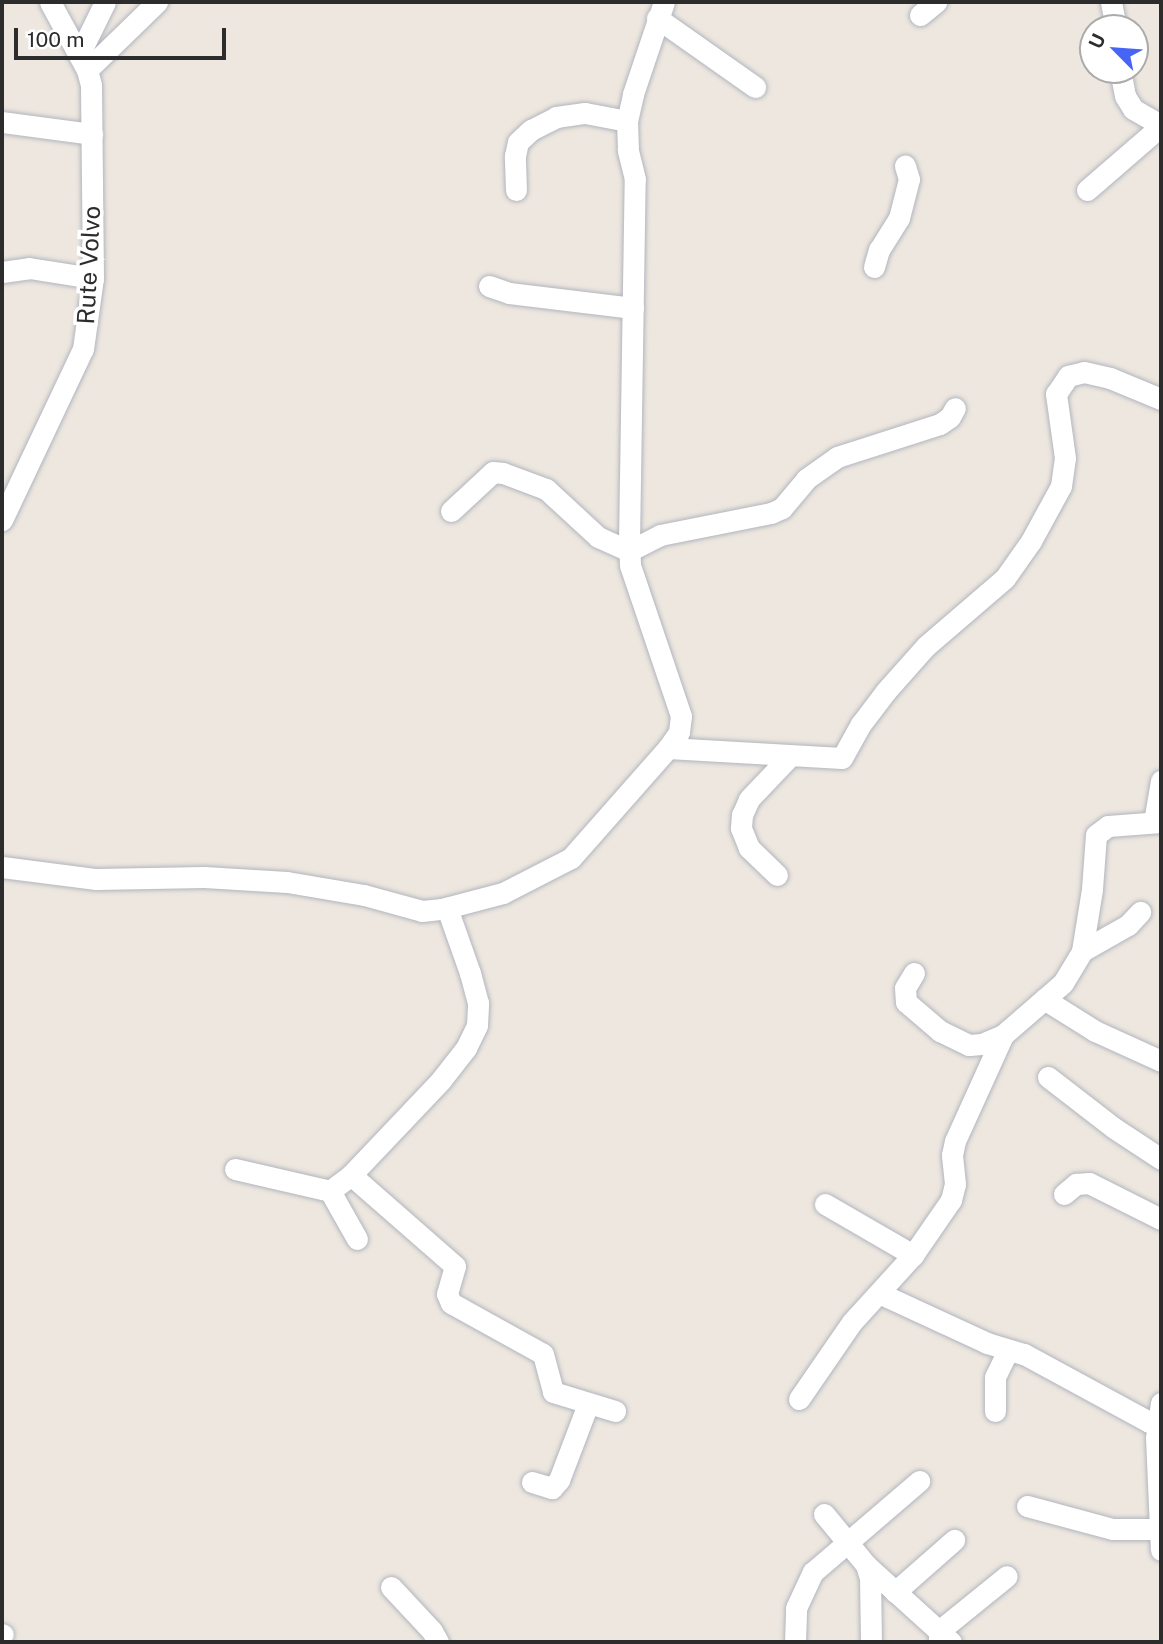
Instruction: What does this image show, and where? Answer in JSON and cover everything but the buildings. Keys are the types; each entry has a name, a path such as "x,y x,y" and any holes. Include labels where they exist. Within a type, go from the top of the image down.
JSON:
{"street":[{"name":"Rute Volvo","path":"2,520 83,349 93,278 92,134 83,62 50,2"},
{"path":"83,62 105,2"},
{"path":"83,62 157,2"},
{"path":"2,867 96,879 204,877 287,882 364,895 422,911 447,908 503,893 571,858 668,748 679,732 681,716 631,565 629,551 635,179 628,150 627,121 661,10 755,87"},
{"path":"1087,190 1161,125 1133,109 1125,96 1123,84"},
{"path":"516,190 515,156 519,142 531,130 556,117 585,113 627,121"},
{"path":"2,122 92,134"},
{"path":"874,267 878,250 899,218 909,179 905,166"},
{"path":"2,272 29,268 93,278"},
{"path":"489,286 509,293 633,308"},
{"path":"668,748 842,758 861,724 926,646 1006,578 1031,541 1061,486 1065,458 1056,394 1068,376 1084,372 1110,378 1161,399"},
{"path":"629,551 660,535 782,508 806,480 837,457 940,424 950,418 955,408"},
{"path":"451,511 494,472 503,473 546,489 598,537 629,551"},
{"path":"777,875 749,848 741,828 742,816 748,799 789,757"},
{"path":"914,973 905,988 906,1002 940,1031 969,1045 982,1044 1003,1035 1063,983 1082,951 1092,888 1096,835 1108,826 1158,822 1161,781"},
{"path":"330,1191 351,1175 441,1080 466,1048 477,1025 476,993 447,908"},
{"path":"1082,951 1128,925 1140,912"},
{"path":"1044,999 1096,1031 1161,1061"},
{"path":"799,1399 852,1322 881,1293 912,1255 951,1199 955,1184 952,1155 955,1141 1003,1035"},
{"path":"1048,1077 1114,1128 1161,1159"},
{"path":"235,1169 330,1191 357,1239"},
{"path":"351,1175 456,1266 447,1294 452,1303 543,1354 553,1392 615,1411"},
{"path":"1065,1194 1076,1184 1089,1183 1161,1219"},
{"path":"825,1204 912,1255"},
{"path":"881,1293 1008,1350 1024,1354 1149,1422 1160,1412"},
{"path":"995,1411 995,1377 1008,1350"},
{"path":"532,1482 552,1488 559,1480 588,1404"},
{"path":"1027,1506 1160,1540 1160,1412"},
{"path":"795,1642 796,1608 813,1572 919,1481"},
{"path":"824,1514 866,1565 943,1639 1007,1576"},
{"path":"895,1592 954,1541"},
{"path":"866,1565 870,1578 870,1642"},
{"path":"391,1587 432,1631 438,1642"}]}
